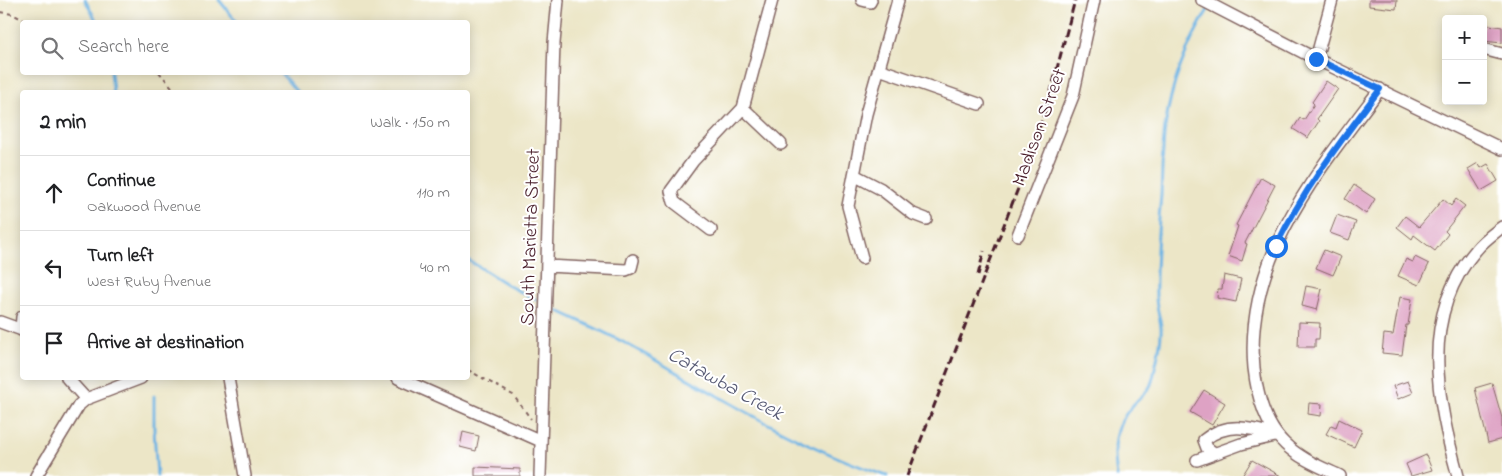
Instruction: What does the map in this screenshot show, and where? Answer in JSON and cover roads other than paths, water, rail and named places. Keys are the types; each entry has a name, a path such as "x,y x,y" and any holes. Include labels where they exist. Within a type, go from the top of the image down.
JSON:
{"street":[{"name":"South Marietta Street","path":"540,476 554,43 558,0"},
{"path":"711,230 674,202 671,191 693,161 743,108 772,0"},
{"path":"862,0 870,2 871,0"},
{"path":"862,258 848,206 866,114 898,0"},
{"name":"Madison Street","path":"1018,235 1073,96 1094,0"},
{"path":"1202,0 1316,59 1502,150"},
{"path":"1316,59 1332,0"},
{"path":"1487,50 1502,54"},
{"path":"879,69 979,104"},
{"path":"1340,476 1294,452 1277,435 1263,410 1256,383 1253,353 1257,299 1276,246 1295,207 1315,175 1380,89"},
{"path":"743,108 781,144"},
{"path":"854,176 881,189 913,214 926,219"},
{"path":"1458,476 1448,440 1438,376 1437,333 1450,288 1476,249 1502,227"},
{"path":"547,266 626,270 631,268 633,260"},
{"path":"0,322 20,329"},
{"path":"69,380 86,399"},
{"path":"36,476 79,405 86,399 137,380"},
{"path":"228,380 245,476"},
{"path":"403,380 541,441"},
{"path":"1214,453 1207,448 1204,440 1222,429 1238,426 1277,435"},
{"path":"1197,460 1214,453 1277,435"}],"waterway":[{"path":"85,0 96,20"},
{"name":"Catawba Creek","path":"219,0 235,20"},
{"path":"1117,476 1115,447 1118,430 1126,413 1150,386 1154,376 1160,343 1161,327 1156,301 1156,272 1163,144 1168,111 1181,65 1209,8"},
{"path":"111,75 113,90"},
{"name":"Catawba Creek","path":"283,75 295,90"},
{"name":"Catawba Creek","path":"470,261 511,287 537,300"},
{"name":"Catawba Creek","path":"554,309 623,342 784,432 818,449 887,476"},
{"path":"154,396 157,476"}],"railway":[{"path":"907,476 1029,160 1050,95 1075,0"},
{"path":"978,275 984,251"}]}
